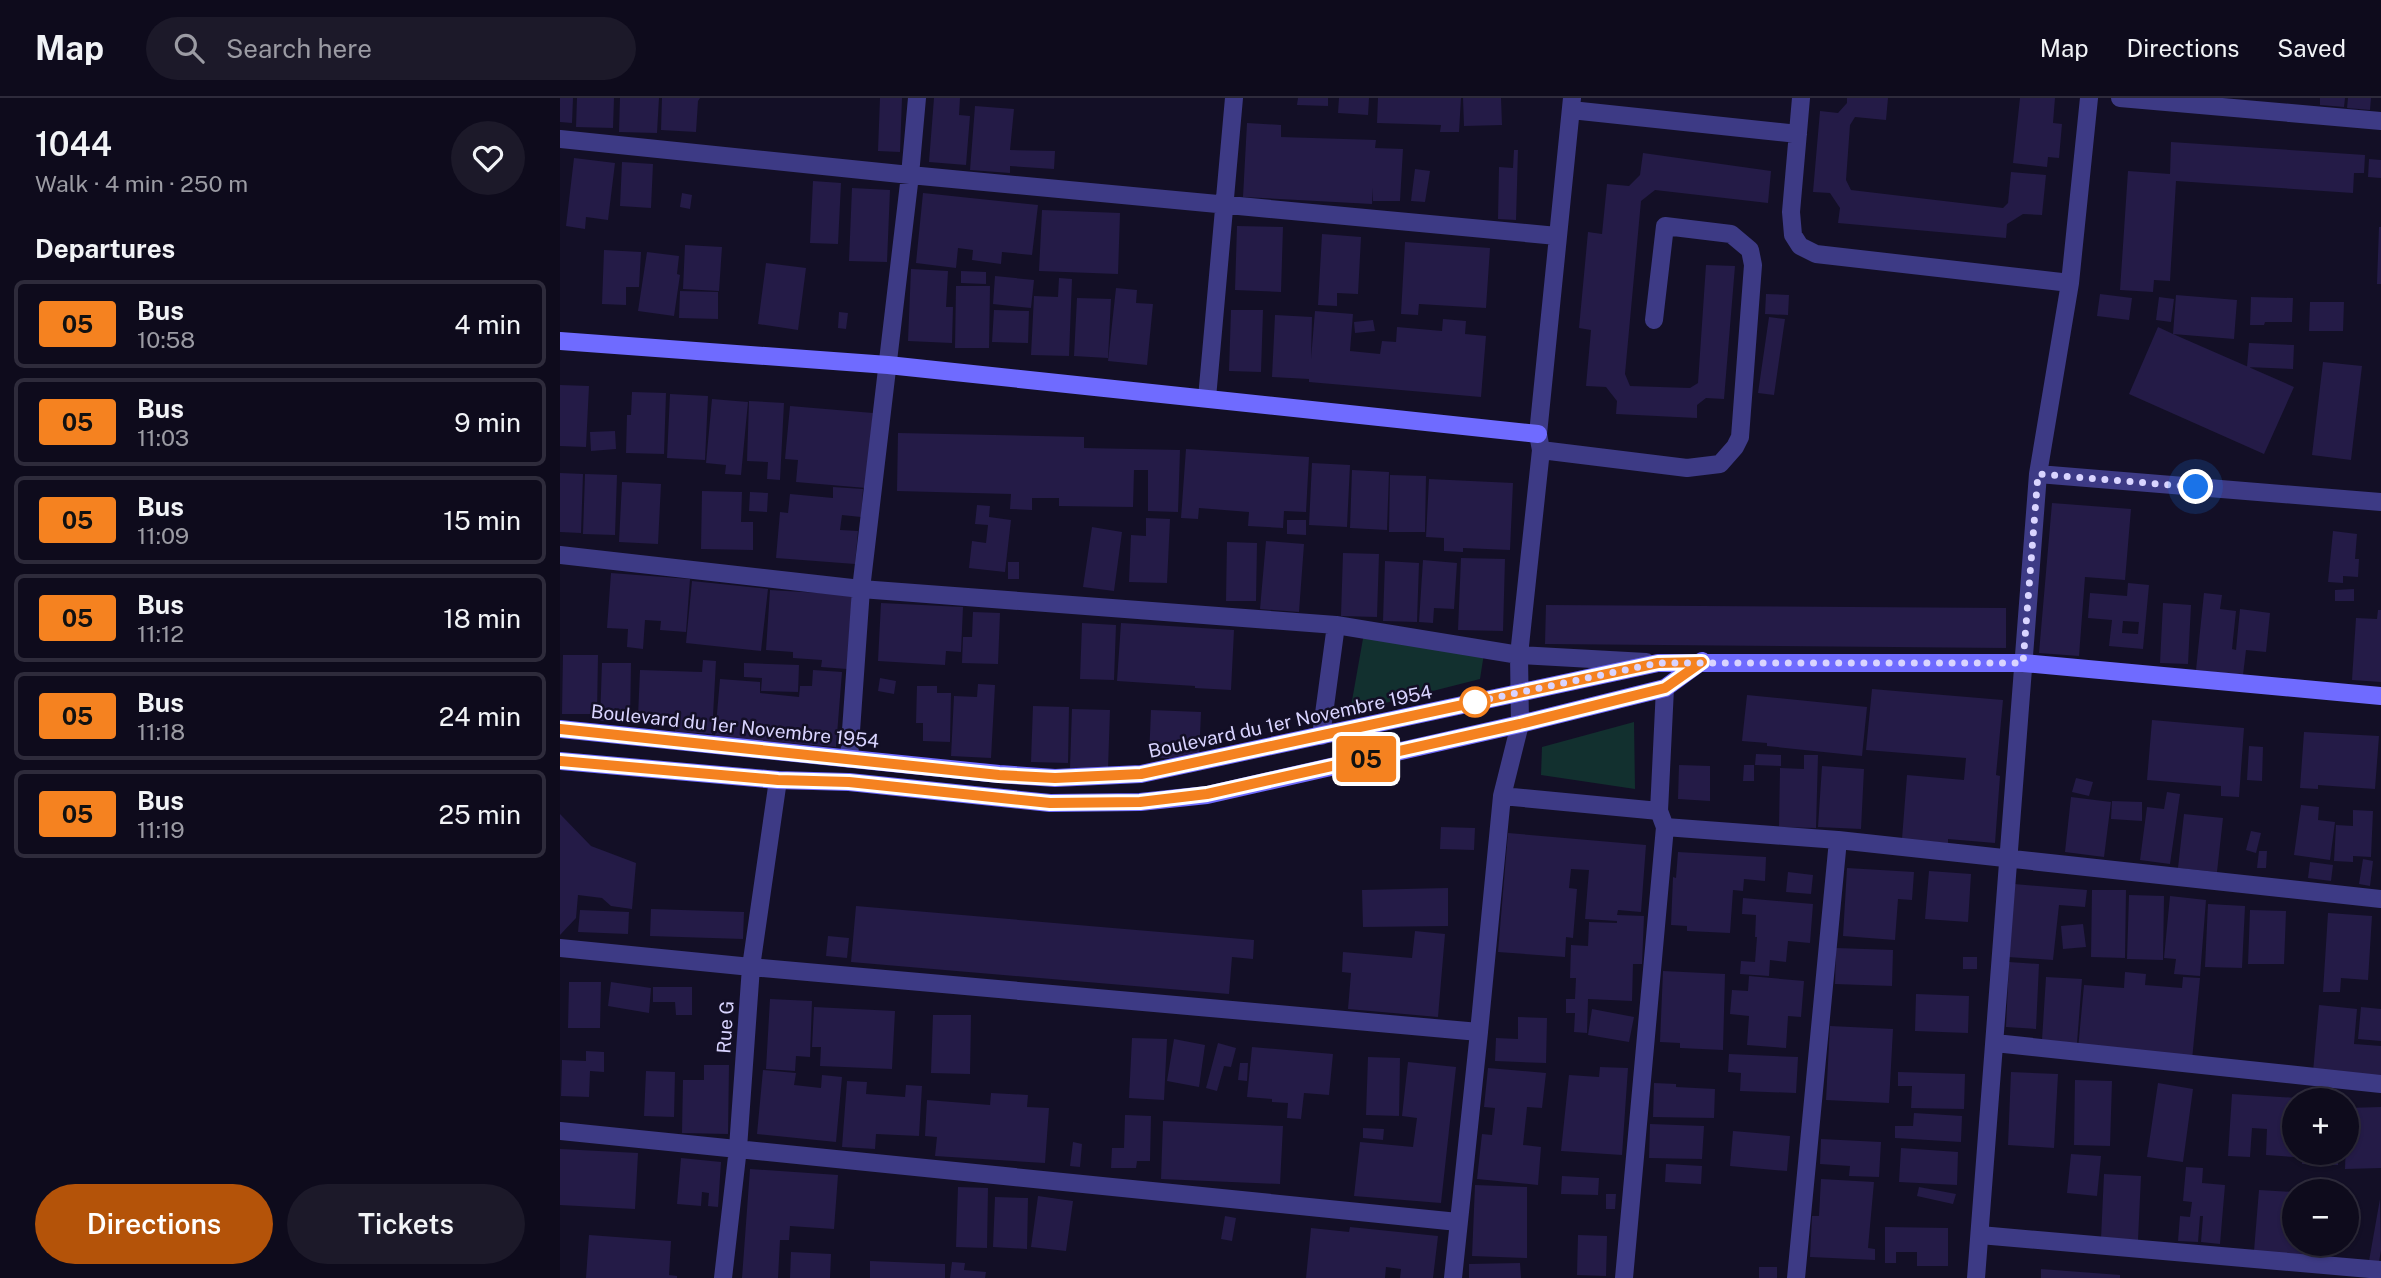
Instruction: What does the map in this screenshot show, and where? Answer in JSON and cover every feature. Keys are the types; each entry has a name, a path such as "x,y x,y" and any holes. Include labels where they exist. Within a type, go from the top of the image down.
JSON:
{"main road":[{"path":"560,341 888,365 1207,398 1539,442"},
{"path":"560,761 778,780 849,782 1050,803 1140,802 1207,794 1520,724 1665,688 1702,662"},
{"name":"Boulevard du 1er Novembre 1954","path":"560,729 999,775 1055,778 1141,774 1658,663 2023,663 2381,696"},
{"path":"776,752 778,780"},
{"path":"849,759 849,782"}],"street":[{"path":"849,759 861,589 917,98"},
{"path":"1207,398 1234,98"},
{"path":"1801,98 1791,212 1793,235 1800,246 1816,254 2070,283"},
{"path":"1976,1278 2038,474 2070,283 2089,98"},
{"path":"2120,98 2381,121"},
{"path":"1452,1278 1502,796 1520,724 1519,655 1571,104 1798,134"},
{"path":"560,139 1557,236"},
{"path":"1539,442 1687,468 1720,464 1740,437 1753,265 1750,250 1731,234 1665,226 1654,320"},
{"path":"2038,474 2381,502"},
{"path":"560,555 861,589 1336,625 1519,655 1658,663"},
{"path":"1321,736 1336,625"},
{"path":"1624,1278 1662,819 1665,688"},
{"name":"Rue G","path":"723,1278 738,1148 751,967 778,780"},
{"path":"1502,796 1662,819 2008,860 2381,899"},
{"path":"1796,1278 1838,840"},
{"path":"560,948 1479,1032"},
{"path":"1995,1043 2381,1084"},
{"path":"560,1131 1458,1222"},
{"path":"1980,1235 2381,1270"}],"green space":[{"path":"1364,633 1485,647 1480,679 1350,712"},
{"path":"1634,722 1635,789 1541,775 1542,747"}],"building":[{"path":"560,98 573,98 572,123 560,122"},
{"path":"577,98 614,98 613,128 576,127"},
{"path":"620,98 659,98 657,133 619,132"},
{"path":"662,98 700,98 696,132 661,130"},
{"path":"880,98 902,98 900,152 878,151"},
{"path":"934,98 960,98 959,115 970,116 966,165 929,162"},
{"path":"1298,98 1328,98 1328,106 1297,105"},
{"path":"1339,98 1369,98 1368,115 1338,113"},
{"path":"1378,98 1461,98 1459,132 1440,132 1441,125 1377,123"},
{"path":"1463,98 1501,98 1502,125 1464,126"},
{"path":"1847,98 1888,98 1886,120 1855,117 1850,125 1846,180 1851,190 2003,208 2008,203 2011,172 2046,175 2042,215 2023,214 2007,224 2006,238 1838,223 1840,208 1830,193 1813,192 1820,111 1838,113 1847,103"},
{"path":"2020,98 2055,98 2053,123 2062,124 2059,158 2048,157 2047,167 2013,163"},
{"path":"2320,98 2345,98 2344,107 2320,105"},
{"path":"2348,98 2371,98 2370,110 2347,108"},
{"path":"975,106 1014,109 1010,150 1055,151 1054,169 1010,166 1010,173 970,170"},
{"path":"1247,123 1281,125 1281,137 1376,140 1375,148 1403,149 1400,201 1373,201 1373,188 1372,204 1243,197"},
{"path":"2171,142 2365,155 2364,173 2354,173 2353,193 2176,181 2170,281 2154,280 2153,292 2120,290 2128,171 2170,174"},
{"path":"1514,150 1518,150 1516,220 1498,219 1499,167 1513,168"},
{"path":"1643,153 1771,171 1768,203 1655,190 1641,201 1625,374 1630,386 1690,388 1698,383 1706,265 1735,266 1724,399 1706,398 1697,405 1697,418 1616,414 1617,401 1606,387 1586,386 1591,330 1579,328 1588,232 1602,234 1607,184 1629,186 1640,175"},
{"path":"574,158 615,163 608,220 586,217 585,229 566,226"},
{"path":"2369,159 2381,160 2381,178 2368,177"},
{"path":"622,162 653,164 651,208 620,206"},
{"path":"1415,169 1430,171 1425,202 1411,201"},
{"path":"813,181 841,183 838,244 810,243"},
{"path":"852,188 890,190 887,262 849,261"},
{"path":"682,193 692,195 690,209 680,207"},
{"path":"923,193 1038,205 1032,255 1002,252 1001,264 972,260 973,250 958,248 956,268 916,263"},
{"path":"1042,210 1120,213 1118,274 1039,271"},
{"path":"1237,226 1283,227 1281,292 1235,290"},
{"path":"2379,227 2381,284 2377,284"},
{"path":"1322,234 1361,237 1358,294 1337,293 1337,306 1318,305"},
{"path":"1405,242 1490,248 1486,308 1419,304 1418,315 1401,314"},
{"path":"685,245 722,247 719,291 683,289"},
{"path":"604,250 641,252 639,287 626,287 626,305 602,304"},
{"path":"647,252 679,256 677,274 680,275 674,316 638,311"},
{"path":"766,263 806,268 798,330 758,324"},
{"path":"911,269 948,271 946,307 953,307 952,343 908,341"},
{"path":"961,271 986,272 986,284 961,283"},
{"path":"995,276 1034,280 1031,308 993,304"},
{"path":"1059,278 1072,279 1069,356 1031,355 1034,296 1058,297"},
{"path":"956,286 990,286 989,348 955,348"},
{"path":"1116,288 1137,290 1136,303 1153,304 1147,365 1108,361"},
{"path":"680,291 718,292 718,319 679,318"},
{"path":"1766,294 1789,295 1788,315 1765,314"},
{"path":"2100,294 2132,298 2129,320 2097,316"},
{"path":"2176,295 2237,300 2234,339 2173,334"},
{"path":"2159,297 2174,299 2171,322 2156,320"},
{"path":"2251,297 2293,298 2292,322 2250,325"},
{"path":"1077,298 1111,299 1108,358 1074,356"},
{"path":"2310,302 2344,302 2343,331 2309,331"},
{"path":"994,310 1029,311 1028,343 992,342"},
{"path":"1231,310 1263,310 1261,372 1229,371"},
{"path":"1315,311 1353,314 1350,351 1380,354 1382,341 1396,342 1397,327 1442,331 1443,319 1466,321 1465,334 1486,336 1481,397 1272,377 1275,315 1312,317 1311,359"},
{"path":"839,312 848,313 846,329 838,328"},
{"path":"1769,317 1785,319 1774,395 1758,393"},
{"path":"1373,320 1375,331 1355,333 1354,322"},
{"path":"2158,327 2294,387 2264,454 2129,394"},
{"path":"2249,343 2294,345 2293,369 2247,367"},
{"path":"2323,362 2362,366 2351,460 2312,455"},
{"path":"560,385 589,386 586,447 560,446"},
{"path":"632,392 666,393 664,454 626,453 627,415 631,415"},
{"path":"670,394 708,396 705,460 667,458"},
{"path":"712,399 748,402 741,475 725,474 726,465 706,463"},
{"path":"749,401 784,403 780,480 767,479 768,462 747,461"},
{"path":"790,406 873,413 866,488 796,482 798,460 785,459"},
{"path":"615,431 616,449 591,451 590,432"},
{"path":"898,433 1084,437 1084,448 1180,450 1178,512 1148,511 1148,470 1134,470 1133,507 1059,506 1059,498 1032,498 1032,510 1010,509 1011,494 897,491"},
{"path":"1186,449 1309,457 1306,512 1284,511 1283,528 1248,526 1249,512 1199,508 1198,519 1181,518"},
{"path":"1312,463 1350,465 1347,527 1309,525"},
{"path":"1352,470 1389,472 1387,530 1350,528"},
{"path":"560,473 583,474 581,533 560,532"},
{"path":"585,474 617,475 615,535 583,534"},
{"path":"1390,475 1426,476 1425,532 1389,532"},
{"path":"1429,479 1513,483 1510,550 1463,548 1463,552 1444,551 1444,538 1426,537"},
{"path":"622,482 661,484 658,544 619,542"},
{"path":"833,487 863,489 861,517 842,515 840,530 858,531 855,564 776,558 780,512 788,513 790,494 833,498"},
{"path":"702,491 742,492 741,522 753,522 753,550 701,549"},
{"path":"750,492 768,493 767,512 749,511"},
{"path":"2052,503 2131,509 2125,580 2085,577 2079,656 2039,653"},
{"path":"977,505 990,506 989,517 1011,520 1005,572 969,568 972,541 986,543 988,525 975,524"},
{"path":"1146,518 1170,519 1167,583 1129,582 1131,535 1146,536"},
{"path":"1287,520 1306,520 1306,535 1287,534"},
{"path":"1092,527 1122,532 1114,591 1083,587"},
{"path":"2333,531 2357,534 2355,559 2359,559 2358,577 2343,576 2343,583 2328,582"},
{"path":"1266,541 1304,544 1299,612 1260,609"},
{"path":"1227,542 1257,543 1256,601 1226,601"},
{"path":"1343,553 1379,554 1377,617 1341,616"},
{"path":"1461,558 1505,559 1503,631 1458,630"},
{"path":"1423,560 1457,563 1454,609 1434,608 1433,623 1419,622"},
{"path":"1385,561 1419,563 1417,622 1383,621"},
{"path":"1008,562 1019,562 1019,579 1008,579"},
{"path":"611,573 690,579 686,632 660,630 661,621 645,620 643,649 627,647 628,629 607,628"},
{"path":"692,581 768,589 761,651 686,643"},
{"path":"2128,583 2149,585 2143,649 2109,646 2112,620 2088,618 2090,593 2127,596","holes":["2123,621 2139,622 2138,634 2122,633"]},
{"path":"2354,589 2354,601 2335,601 2335,590"},
{"path":"770,590 852,595 847,669 821,667 822,660 793,658 793,652 766,650"},
{"path":"2204,593 2222,595 2220,609 2236,611 2232,649 2236,650 2240,609 2270,613 2266,652 2246,650 2243,675 2196,670"},
{"path":"881,603 963,607 961,652 946,651 945,665 878,661"},
{"path":"2163,603 2191,605 2188,664 2160,663"},
{"path":"1546,605 2006,608 2006,648 1545,644"},
{"path":"2378,610 2381,610 2381,682 2352,680 2356,618 2377,619"},
{"path":"973,612 1000,613 998,664 962,663 963,637 972,637"},
{"path":"1082,623 1116,625 1114,680 1080,679"},
{"path":"1121,623 1234,630 1231,690 1117,681"},
{"path":"563,655 598,655 597,714 562,714"},
{"path":"703,660 716,661 712,734 675,732 676,718 638,717 640,670 702,672"},
{"path":"602,663 631,663 630,722 600,721"},
{"path":"744,663 799,665 798,692 761,691 762,678 744,677"},
{"path":"813,670 842,672 836,747 715,737 720,679 760,682 760,693 799,697 800,686 812,686"},
{"path":"880,678 896,681 894,694 878,691"},
{"path":"978,684 995,685 991,758 951,756 954,696 977,697"},
{"path":"917,686 937,686 937,693 951,693 950,742 923,741 923,723 916,723"},
{"path":"1872,689 2003,700 1996,775 2000,776 1995,843 1902,839 1907,775 1964,780 1966,758 1866,750"},
{"path":"1747,695 1867,707 1862,756 1742,741"},
{"path":"1033,706 1069,707 1068,763 1031,762"},
{"path":"1072,709 1110,710 1108,769 1070,768"},
{"path":"1151,710 1201,712 1199,758 1149,758"},
{"path":"2152,720 2244,728 2239,797 2221,796 2221,786 2147,780"},
{"path":"2304,732 2379,736 2375,789 2318,785 2318,789 2300,788"},
{"path":"2249,746 2263,747 2262,781 2247,780"},
{"path":"1756,754 1781,755 1781,766 1755,765"},
{"path":"1804,755 1818,755 1816,828 1779,827 1780,768 1804,769"},
{"path":"1679,765 1710,766 1710,801 1678,799"},
{"path":"1744,765 1754,765 1754,781 1743,781"},
{"path":"1822,766 1864,769 1861,829 1818,827"},
{"path":"2076,778 2093,782 2089,796 2072,792"},
{"path":"2167,792 2180,794 2170,864 2140,860 2147,807 2164,809"},
{"path":"2071,797 2111,802 2104,857 2065,852"},
{"path":"2112,801 2142,802 2142,821 2111,819"},
{"path":"2301,805 2319,807 2318,820 2335,822 2330,860 2294,855"},
{"path":"2353,810 2373,811 2371,857 2353,856 2353,862 2334,861 2336,825 2353,826"},
{"path":"560,814 591,846 636,863 632,909 611,906 602,898 578,895 576,918 560,935"},
{"path":"2184,814 2223,818 2217,872 2178,868"},
{"path":"1441,827 1475,828 1474,850 1440,849"},
{"path":"2251,831 2261,833 2256,853 2246,850"},
{"path":"1508,833 1646,845 1641,912 1618,910 1617,915 1644,916 1642,964 1633,964 1632,1001 1588,999 1587,1033 1574,1032 1575,1013 1566,1013 1566,999 1575,999 1576,978 1570,978 1571,945 1588,946 1589,922 1617,921 1585,919 1589,870 1571,869 1569,888 1577,889 1573,938 1566,937 1565,957 1498,952"},
{"path":"2259,851 2267,851 2266,868 2257,868"},
{"path":"1678,852 1766,857 1765,881 1744,879 1743,891 1733,890 1730,933 1687,931 1687,926 1671,925 1673,877 1676,878"},
{"path":"2363,859 2373,861 2370,886 2359,884"},
{"path":"2310,862 2333,865 2331,881 2308,878"},
{"path":"1847,868 1914,872 1912,900 1898,899 1895,940 1843,936"},
{"path":"1929,871 1971,874 1968,922 1925,919"},
{"path":"1788,872 1813,875 1811,894 1786,892"},
{"path":"2014,884 2087,890 2085,907 2059,905 2053,960 2008,957"},
{"path":"1448,888 1448,926 1363,927 1362,890"},
{"path":"2092,890 2126,890 2125,958 2091,957"},
{"path":"2129,895 2164,896 2163,960 2127,959"},
{"path":"2170,896 2206,900 2200,976 2174,974 2176,959 2164,958"},
{"path":"1743,898 1813,904 1810,943 1788,941 1786,962 1770,960 1769,976 1740,974 1741,961 1755,962 1757,937 1756,915 1742,914"},
{"path":"2208,904 2245,906 2242,968 2205,967"},
{"path":"856,906 1254,940 1253,959 1232,957 1229,994 851,962"},
{"path":"651,909 744,912 743,939 650,936"},
{"path":"580,910 629,912 628,934 578,932"},
{"path":"2250,910 2286,911 2284,964 2248,964"},
{"path":"2328,913 2372,916 2368,980 2341,978 2340,992 2323,992"},
{"path":"2083,924 2086,947 2063,949 2061,926"},
{"path":"1415,931 1445,934 1438,1017 1348,1009 1351,973 1342,972 1343,952 1412,958"},
{"path":"828,936 849,938 847,958 826,956"},
{"path":"1836,948 1893,950 1892,986 1835,984"},
{"path":"1963,957 1977,957 1977,969 1963,969"},
{"path":"2009,962 2039,964 2036,1029 2006,1027"},
{"path":"1663,971 1725,974 1723,1050 1680,1048 1680,1043 1660,1042"},
{"path":"2125,972 2146,974 2145,985 2182,988 2183,977 2200,978 2192,1060 2078,1049 2084,985 2124,988"},
{"path":"1749,976 1804,981 1801,1017 1788,1016 1786,1048 1747,1045 1749,1016 1730,1014 1732,990 1748,991"},
{"path":"2046,977 2082,979 2077,1043 2042,1040"},
{"path":"569,982 601,982 600,1028 568,1028"},
{"path":"611,982 651,988 649,1013 608,1006"},
{"path":"653,987 692,987 692,1015 676,1015 675,1002 653,1002"},
{"path":"1916,994 1969,996 1968,1033 1915,1031"},
{"path":"770,999 812,1001 810,1057 796,1056 795,1071 766,1069"},
{"path":"2319,1005 2357,1009 2354,1044 2381,1046 2381,1077 2313,1072"},
{"path":"814,1007 895,1011 892,1069 820,1066 821,1047 812,1047"},
{"path":"2361,1007 2381,1009 2381,1041 2358,1039"},
{"path":"1592,1009 1634,1017 1629,1042 1588,1035"},
{"path":"933,1015 971,1015 970,1074 931,1073"},
{"path":"1518,1017 1547,1018 1546,1063 1495,1061 1496,1038 1518,1039"},
{"path":"1830,1026 1893,1029 1889,1103 1826,1100"},
{"path":"1132,1038 1167,1039 1164,1100 1129,1098"},
{"path":"1174,1039 1205,1045 1199,1087 1167,1081"},
{"path":"1218,1043 1236,1048 1231,1067 1224,1066 1217,1091 1206,1088"},
{"path":"1252,1047 1333,1054 1329,1095 1304,1093 1301,1119 1287,1118 1288,1103 1247,1097"},
{"path":"586,1051 604,1052 604,1072 590,1071 589,1097 561,1096 562,1060 586,1061"},
{"path":"1729,1054 1798,1057 1796,1093 1740,1091 1741,1073 1728,1072"},
{"path":"1368,1057 1400,1058 1399,1116 1366,1115"},
{"path":"1408,1062 1456,1067 1441,1203 1354,1196 1360,1142 1413,1147 1417,1118 1402,1116"},
{"path":"1240,1063 1248,1063 1247,1081 1238,1080"},
{"path":"704,1065 729,1065 728,1134 682,1133 683,1080 704,1080"},
{"path":"1600,1067 1628,1068 1622,1155 1561,1151 1569,1075 1599,1077"},
{"path":"1488,1068 1546,1073 1542,1108 1527,1107 1523,1145 1541,1147 1538,1185 1477,1179 1482,1134 1492,1135 1495,1108 1484,1107"},
{"path":"763,1070 796,1073 794,1085 821,1088 822,1075 842,1077 836,1142 757,1134"},
{"path":"646,1071 675,1072 674,1117 644,1116"},
{"path":"1898,1072 1965,1074 1964,1109 1911,1108 1912,1086 1898,1086"},
{"path":"2011,1072 2058,1074 2054,1148 2008,1145"},
{"path":"2075,1080 2112,1081 2110,1146 2074,1145"},
{"path":"847,1081 867,1082 866,1094 905,1097 906,1085 922,1086 919,1136 876,1134 875,1149 842,1147"},
{"path":"1654,1083 1715,1089 1714,1118 1653,1117"},
{"path":"2158,1083 2193,1089 2183,1162 2147,1157"},
{"path":"991,1093 1028,1095 1027,1107 1049,1108 1045,1163 935,1156 937,1137 925,1136 927,1100 990,1105"},
{"path":"2232,1094 2282,1097 2282,1156 2266,1155 2267,1129 2252,1128 2250,1157 2228,1156"},
{"path":"2381,1107 2381,1168 2345,1169 2345,1165 2359,1165 2359,1108"},
{"path":"1914,1113 1962,1116 1961,1142 1895,1138 1895,1126 1913,1126"},
{"path":"1125,1115 1151,1116 1150,1161 1137,1161 1136,1168 1111,1168 1112,1148 1124,1148"},
{"path":"1163,1121 1283,1126 1280,1184 1161,1179"},
{"path":"1650,1124 1704,1126 1702,1159 1649,1158"},
{"path":"1363,1128 1384,1129 1383,1140 1363,1138"},
{"path":"1733,1131 1790,1136 1787,1171 1730,1166"},
{"path":"1821,1139 1881,1142 1879,1177 1849,1176 1850,1166 1820,1164"},
{"path":"1073,1142 1082,1144 1080,1167 1070,1166"},
{"path":"1901,1148 1958,1152 1957,1185 1899,1182"},
{"path":"560,1149 638,1153 635,1209 560,1205"},
{"path":"2071,1154 2101,1156 2097,1196 2067,1193"},
{"path":"681,1158 721,1162 718,1207 708,1206 709,1193 702,1192 701,1206 677,1204"},
{"path":"1666,1164 1702,1166 1701,1184 1665,1182"},
{"path":"2186,1167 2203,1168 2202,1183 2225,1185 2220,1244 2201,1242 2203,1216 2200,1216 2198,1242 2178,1241 2180,1216 2190,1217 2192,1202 2183,1201"},
{"path":"750,1169 838,1175 834,1229 790,1226 789,1240 780,1240 778,1278 742,1278"},
{"path":"2104,1174 2141,1176 2138,1240 2101,1239"},
{"path":"1562,1176 1599,1178 1598,1195 1561,1194"},
{"path":"1821,1179 1874,1182 1868,1248 1875,1249 1875,1260 1810,1257 1812,1216 1819,1216"},
{"path":"1475,1185 1527,1187 1527,1258 1472,1256"},
{"path":"958,1187 988,1188 987,1248 956,1247"},
{"path":"1919,1187 1956,1194 1953,1204 1917,1196"},
{"path":"2259,1190 2282,1191 2282,1253 2254,1251"},
{"path":"1606,1194 1616,1194 1615,1209 1606,1209"},
{"path":"1038,1196 1073,1201 1066,1251 1031,1247"},
{"path":"995,1197 1028,1198 1027,1249 993,1247"},
{"path":"2380,1199 2381,1250 2379,1262 2369,1261"},
{"path":"1225,1216 1236,1218 1232,1241 1221,1239"},
{"path":"1350,1227 1438,1236 1433,1278 1400,1278 1401,1269 1386,1267 1385,1278 1306,1278 1311,1228 1349,1232"},
{"path":"1885,1227 1948,1228 1948,1266 1917,1266 1917,1252 1896,1252 1896,1263 1885,1263"},
{"path":"589,1235 671,1241 669,1275 677,1278 586,1278"},
{"path":"1578,1235 1607,1236 1606,1276 1577,1275"},
{"path":"791,1252 831,1254 830,1278 790,1278"},
{"path":"870,1261 945,1264 945,1278 870,1278"},
{"path":"952,1262 965,1263 964,1270 986,1272 985,1278 950,1278"},
{"path":"1520,1263 1521,1278 1469,1278 1469,1264"},
{"path":"1759,1267 1777,1267 1777,1278 1759,1278"},
{"path":"2041,1269 2120,1275 2120,1278 2041,1278"}],"bus line":[{"name":"05","path":"560,729 999,775 1055,778 1141,774 1658,663 1702,662 1665,688 1520,724 1207,794 1140,802 1050,803 849,782 778,780 560,761"}],"route":[{"path":"1475,702 1470,703 1658,663 2023,663 2038,474 2196,487"}]}
